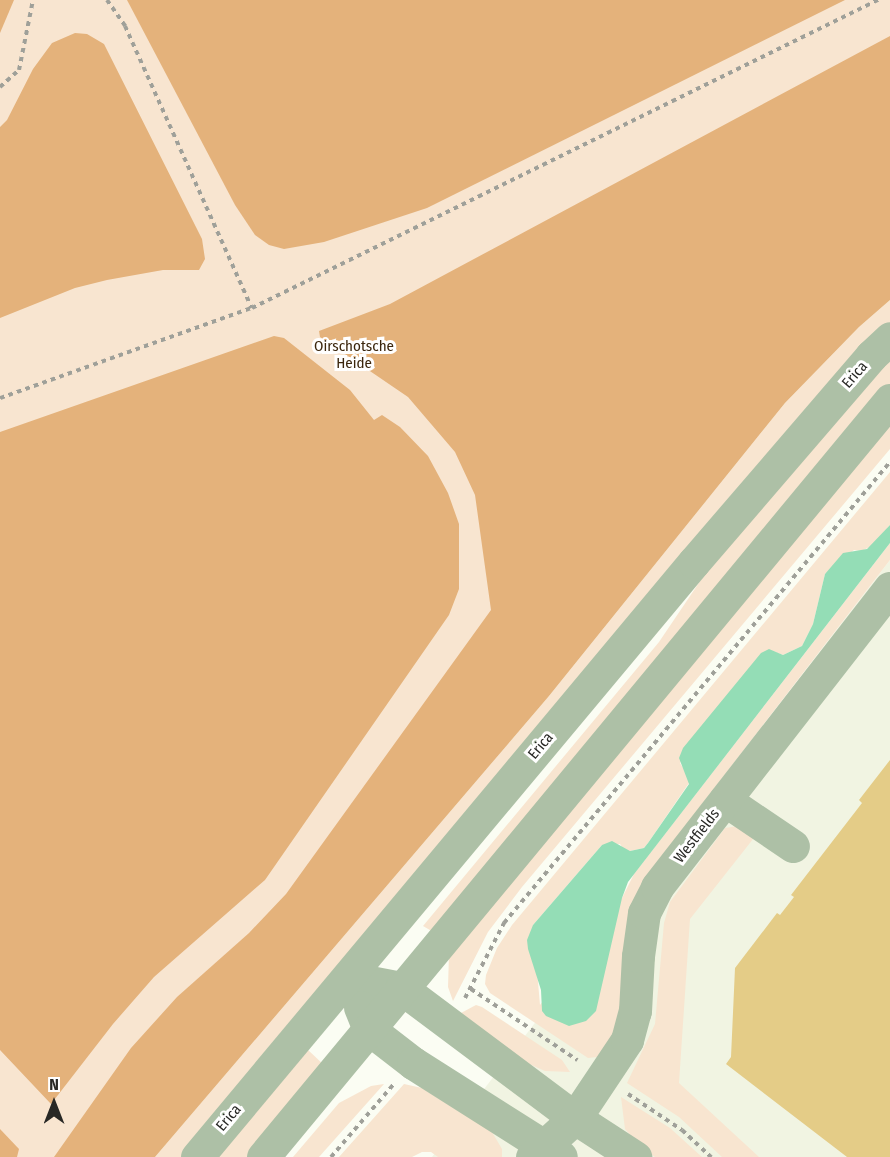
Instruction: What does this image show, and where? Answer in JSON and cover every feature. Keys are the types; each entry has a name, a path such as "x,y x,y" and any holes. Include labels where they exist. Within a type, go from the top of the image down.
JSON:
{"street":[{"name":"Erica","path":"197,1157 349,978 694,562 871,356 890,338"},
{"path":"263,1157 890,400"},
{"name":"Westfields","path":"369,1029 412,1063 545,1154 575,1118 627,1040 635,1011 638,956 644,913 657,887 890,588"},
{"path":"725,800 794,846"},
{"path":"349,978 401,988 575,1118 635,1157"},
{"path":"349,978 369,1029"}],"path":[{"path":"0,87 19,70 33,0"},
{"path":"107,0 125,26 252,308"},
{"path":"0,398 252,308 878,0"},
{"path":"445,1022 471,989 504,923 890,462"},
{"path":"331,1157 412,1063"}],"shaded area":[{"path":"890,525 890,543 628,882 622,898 596,1011 586,1021 569,1026 546,1016 542,1011 541,990 528,949 527,940 533,925 602,845 612,841 630,851 644,848 689,784 679,758 683,748 761,653 769,649 783,655 802,646 813,624 825,574 843,553 867,549"},
{"path":"890,560 890,1157 432,1157"}],"green space":[{"name":"Oirschotsche Heide","path":"0,0 890,0 890,292 802,370 146,1157 0,1157"},
{"path":"0,0 14,0 0,33"},
{"path":"127,0 845,0 427,208 324,242 284,249 269,245 255,235 235,205"},
{"path":"75,33 87,34 104,44 202,239 205,259 199,270 163,270 107,280 75,288 0,318 0,127 7,120 33,69 52,43"},
{"path":"890,36 890,300 859,327 785,403 549,696 155,1157 54,1157 131,1048 177,997 249,933 286,894 491,610 475,495 455,452 408,397 320,337 319,331 390,304"},
{"path":"890,300 890,327 184,1157 155,1157 549,696 785,403 859,327"},
{"path":"274,336 284,338 350,390 374,420 382,415 400,427 428,456 448,493 459,524 459,589 449,615 265,880 154,977 113,1024 51,1104 0,1050 0,432"},
{"path":"890,351 890,388 435,933 423,926 659,642 738,525"},
{"path":"890,415 890,449 522,887 488,932 453,1001 448,987 449,954"},
{"path":"890,472 890,525 873,545 862,551 854,550 825,574 813,624 802,646 783,655 772,651 680,763 688,776 689,783 648,843 644,848 630,851 624,850 620,844 602,845 533,925 540,1005 622,898 634,874 890,543 890,560 643,881 618,1031 597,1057 588,1058 490,993 485,984 486,975 497,948 512,925"},
{"path":"738,826 757,834 690,919 679,1083 759,1157 722,1157 679,1117 627,1083 655,1024 664,923 670,902 725,828"},
{"path":"476,1005 562,1060 570,1072 545,1071 527,1063 461,1013"},
{"path":"307,1049 325,1066 253,1157 207,1157"},
{"path":"384,1084 319,1157 293,1157 339,1103 371,1086"},
{"path":"404,1084 422,1088 492,1132 502,1149 502,1157 438,1157 431,1152 422,1152 412,1157 339,1157"},
{"path":"621,1097 670,1128 702,1157 655,1157 641,1147 625,1129"},
{"path":"0,1129 19,1149 17,1157 0,1157"}],"building":[{"path":"890,760 890,1157 847,1157 726,1064 731,1057 735,968 777,913 780,915 794,897 791,895 862,803 859,800"}]}
